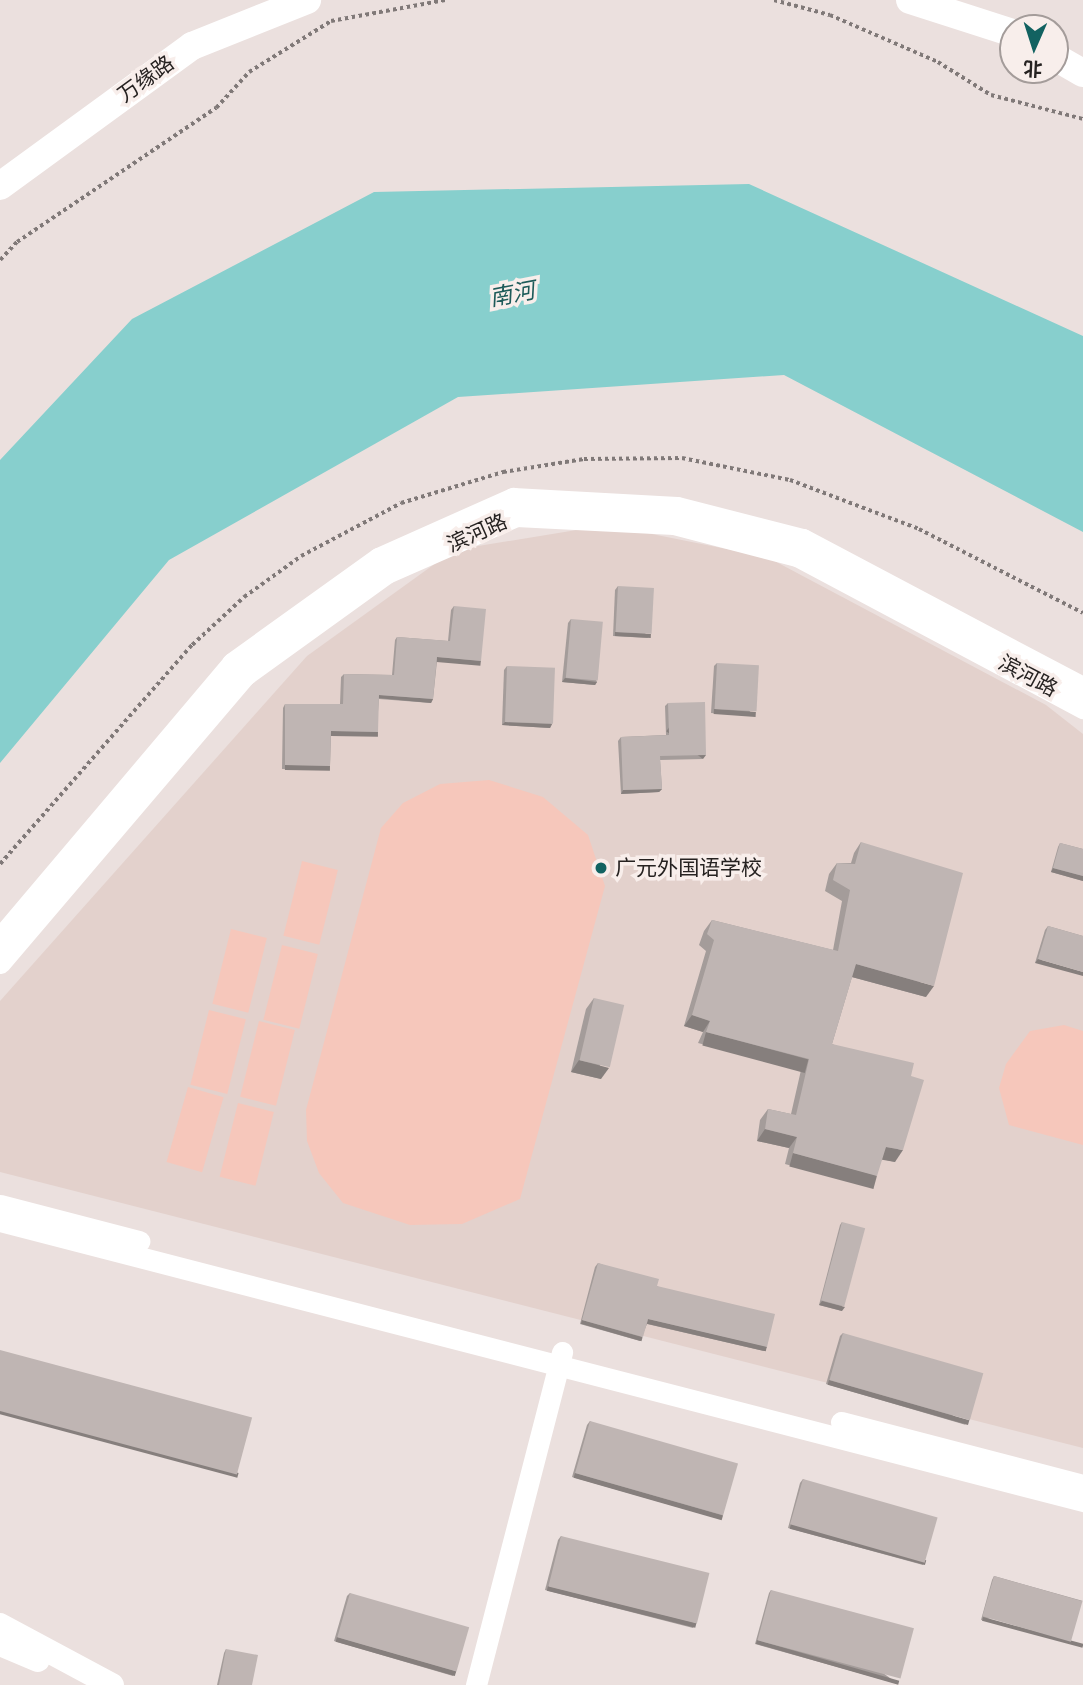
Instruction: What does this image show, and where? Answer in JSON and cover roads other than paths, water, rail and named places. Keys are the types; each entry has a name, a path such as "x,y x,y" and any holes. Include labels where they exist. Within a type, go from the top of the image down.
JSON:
{"highway":[{"name":"万缘路","path":"0,167 184,33 265,0"},
{"name":"万缘路","path":"0,186 192,46 307,0"},
{"path":"910,0 999,29"},
{"path":"962,0 999,15"}],"main road":[{"path":"0,1625 12,1646 84,1685"},
{"path":"12,1646 112,1685"}],"street":[{"name":"滨河路","path":"0,938 232,663 378,558 513,498 677,507 803,539 1083,687"},
{"name":"滨河路","path":"0,963 244,676 387,573 516,516 674,524 797,556 1083,708"},
{"path":"0,1206 561,1356 1083,1501"},
{"path":"0,1221 1083,1485"},
{"path":"476,1685 561,1356"},
{"path":"0,1614 12,1646"}],"water":[{"name":"南河","path":"749,184 1083,336 1083,532 784,375 458,397 169,560 0,763 0,460 132,319 374,192"}],"place":[{"name":"广元外国语学校","path":"601,868"}]}
